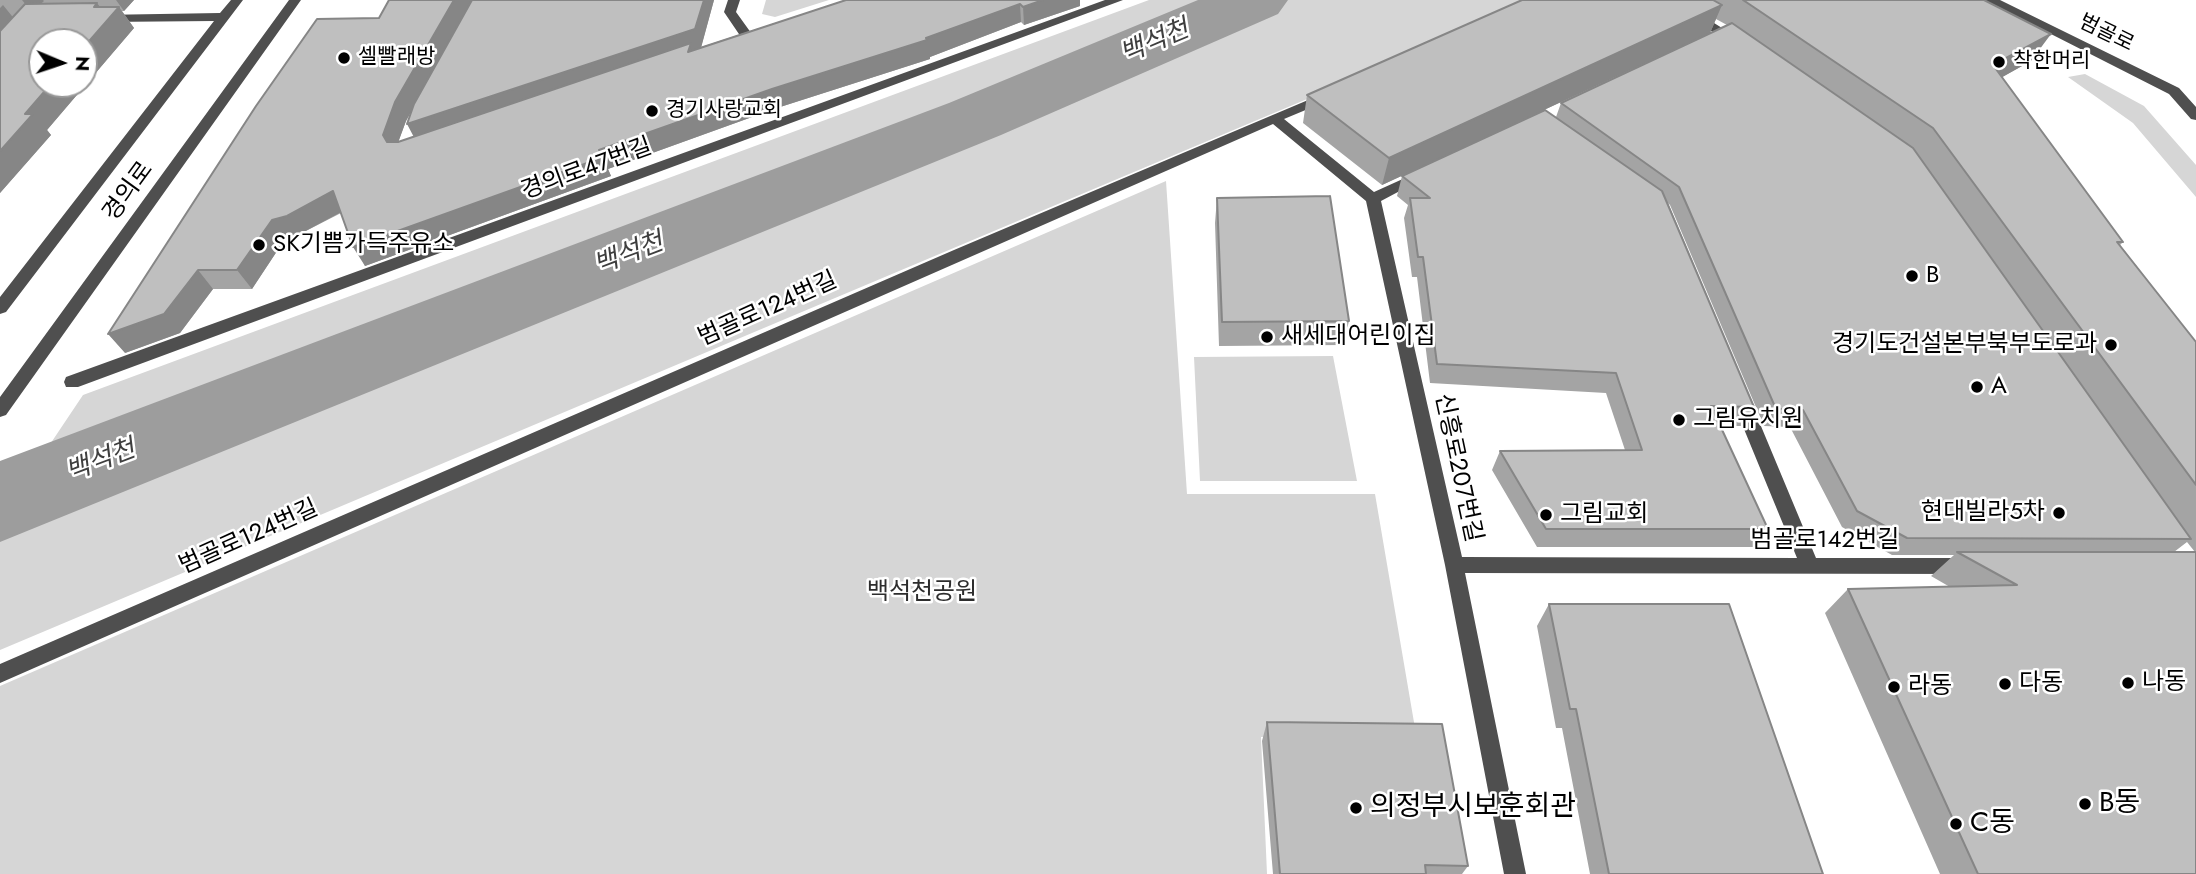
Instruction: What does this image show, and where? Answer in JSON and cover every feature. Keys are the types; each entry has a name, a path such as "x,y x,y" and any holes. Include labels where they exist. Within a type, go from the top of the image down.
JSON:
{"street":[{"name":"경의로","path":"0,308 237,0"},
{"name":"경의로","path":"0,410 295,0"},
{"path":"734,0 730,12 748,37"},
{"name":"경의로47번길","path":"72,382 1117,0"},
{"path":"1668,0 1718,35 1748,48"},
{"name":"범골로","path":"1990,0 2174,91 2196,116"},
{"path":"92,18 223,18"},
{"path":"2174,91 2196,91"},
{"name":"범골로124번길","path":"0,674 1336,92"},
{"path":"1275,118 1373,199 1432,171"},
{"name":"신흥로207번길","path":"1373,199 1454,565 1515,874"},
{"path":"1730,373 1810,566"},
{"name":"범골로142번길","path":"1454,565 1987,566"}],"green space":[{"path":"766,0 829,0 775,17 762,14"},
{"path":"1149,0 1542,0 0,650 0,519 83,395"},
{"path":"2085,74 2144,106 2196,165 2196,197 2133,123 2068,77"},
{"name":"백석천공원","path":"1166,181 1187,494 1375,494 1416,734 1261,737 1267,874 0,874 0,686"},
{"path":"1333,356 1357,481 1200,481 1194,357"}],"building":[{"path":"389,0 454,0 395,102 383,135 387,142 398,142 691,43 688,52 846,0 1043,0 1023,7 1020,4 926,38 927,40 772,89 599,150 604,157 353,247 333,191 287,216 272,220 237,270 198,270 164,314 108,334 256,106 317,19 379,18"},
{"path":"472,0 704,0 695,29 407,124 414,104"},
{"path":"1522,0 1713,0 1722,5 1389,158 1307,95"},
{"path":"1743,0 1984,0 2051,34 1993,65 2123,242 2117,242 2196,342 2196,485 1933,128"},
{"path":"97,3 94,7 119,7 98,31 98,28 28,28 28,98 39,98 25,114 33,114 0,151 0,31 25,4"},
{"path":"1732,23 1913,148 2191,539 1907,538 1857,511 1803,410 1776,409 1679,187 1561,103"},
{"path":"1545,110 1662,191 1754,407 1711,406 1768,529 1546,529 1500,451 1642,450 1616,373 1437,364 1423,257 1418,257 1410,198 1430,198 1402,176"},
{"path":"1330,196 1349,321 1222,322 1217,198"},
{"path":"1957,552 2196,552 2196,874 1978,874 1848,589 2017,585"},
{"path":"1549,604 1729,604 1823,874 1609,874 1576,709 1570,709"},
{"name":"의정부시보훈회관","path":"1267,722 1442,724 1468,866 1425,865 1426,874 1280,874"}],"waterway":[{"name":"백석천","path":"0,502 975,119 1255,0"}],"place":[{"name":"셀빨래방","path":"344,58"},
{"name":"착한머리","path":"1999,62"},
{"name":"경기사랑교회","path":"652,111"},
{"name":"SK기쁨가득주유소","path":"259,245"},
{"name":"B","path":"1912,276"},
{"name":"새세대어린이집","path":"1267,337"},
{"name":"경기도건설본부북부도로과","path":"2111,345"},
{"name":"A","path":"1977,387"},
{"name":"그림유치원","path":"1679,420"},
{"name":"현대빌라5차","path":"2059,513"},
{"name":"그림교회","path":"1546,515"},
{"name":"나동","path":"2128,683"},
{"name":"다동","path":"2005,684"},
{"name":"라동","path":"1894,687"},
{"name":"B동","path":"2085,804"},
{"name":"의정부시보훈회관","path":"1356,808"},
{"name":"C동","path":"1956,824"}]}
